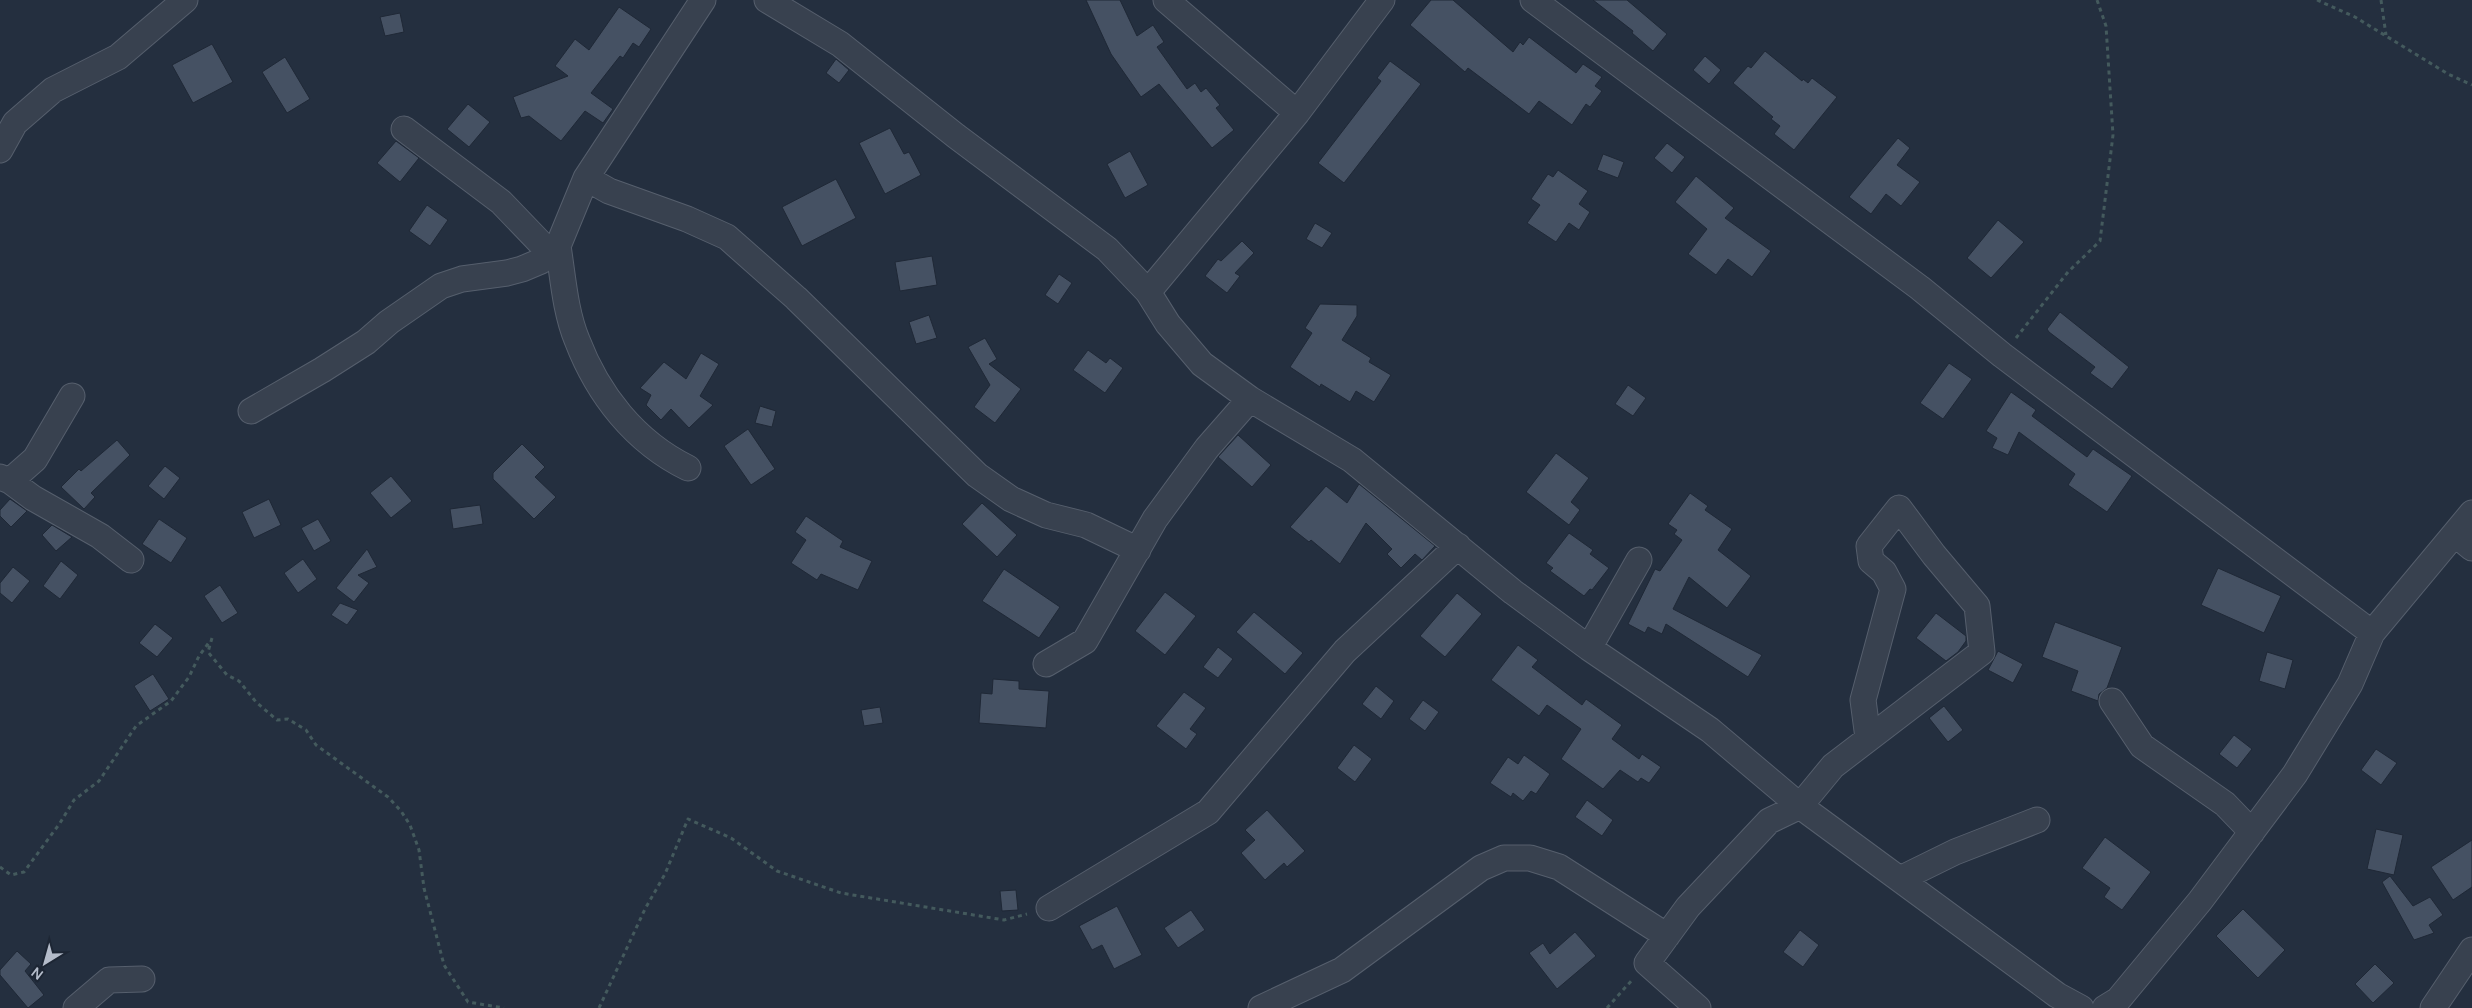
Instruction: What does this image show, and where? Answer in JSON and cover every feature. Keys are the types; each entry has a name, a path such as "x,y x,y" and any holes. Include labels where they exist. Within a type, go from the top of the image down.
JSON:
{"street":[{"path":"0,150 15,123 53,90 118,57 184,0"},
{"path":"251,411 366,342 389,322 441,286 462,279 506,274 541,261 554,250 586,178 703,0"},
{"path":"767,0 840,44 956,136 1031,193 1073,221 1107,249 1148,292 1168,324 1202,364 1250,399 1352,460 1513,592 1589,648 1710,730 1800,806 2057,995 2082,1008"},
{"path":"1166,0 1297,113"},
{"path":"1148,292 1297,113 1382,0"},
{"path":"1533,0 1912,282 2002,355 2372,633"},
{"path":"404,129 501,202 554,250 576,339 594,377 614,407 647,443 688,468"},
{"path":"586,178 609,191 687,219 727,237 796,298 977,475 1011,499 1046,516 1086,525 1138,550"},
{"path":"72,396 35,458 5,479 33,498 100,536 131,560"},
{"path":"1046,664 1085,641 1155,519 1207,448 1250,399"},
{"path":"1698,1008 1647,963 1688,907 1769,822 1800,806 1833,766 1982,652 1977,606 1934,555 1899,508 1869,546 1871,561 1884,572 1893,589 1863,700 1868,738"},
{"path":"2105,1008 2118,1000 2130,987 2200,901 2295,774 2350,684 2372,633 2463,541 2472,512"},
{"path":"1049,908 1208,812 1345,651 1458,546"},
{"path":"1589,648 1639,560"},
{"path":"2112,701 2142,746 2225,804 2252,832"},
{"path":"1900,879 1955,852 2037,820"},
{"path":"1261,1008 1342,970 1482,868 1504,858 1530,858 1559,867 1667,936"},
{"path":"2433,1008 2472,950"},
{"path":"76,1008 109,980 142,979"}],"path":[{"path":"2002,355 2068,272 2100,241 2113,135 2106,26 2097,0"},
{"path":"2317,0 2355,17 2448,74 2472,85"},
{"path":"2381,0 2386,36"},
{"path":"0,867 11,875 24,872 60,823 74,800 98,781 136,726 171,701 189,677 199,656 212,638 208,652 227,675 239,681 256,702 277,720 288,719 306,730 316,745 388,797 401,811 410,825 419,850 424,888 444,965 468,1002 504,1008"},
{"path":"599,1008 645,909 665,874 688,820 731,838 777,871 841,893 1004,920 1049,908"},
{"path":"1608,1008 1647,963"}],"building":[{"path":"1086,0 1120,0 1137,36 1153,25 1164,42 1157,47 1187,89 1195,83 1201,92 1206,88 1220,105 1216,108 1234,130 1212,148 1159,84 1141,97 1111,54"},
{"path":"1431,0 1453,0 1513,52 1520,42 1523,45 1529,37 1576,73 1583,64 1602,77 1595,86 1602,91 1590,107 1586,104 1572,125 1539,101 1529,114 1468,68 1465,72 1410,25"},
{"path":"1593,0 1627,0 1667,34 1653,51 1632,33 1633,31"},
{"path":"619,7 651,29 639,47 633,43 623,58 620,56 591,93 613,109 603,123 585,111 561,141 529,116 521,118 513,97 568,76 555,66 575,39 589,50"},
{"path":"400,13 404,32 385,36 380,17"},
{"path":"212,44 233,82 193,103 172,65"},
{"path":"1765,51 1802,81 1803,79 1808,83 1812,78 1837,97 1794,150 1774,134 1780,126 1771,119 1773,117 1733,83 1748,66 1751,68"},
{"path":"1705,56 1721,70 1709,84 1693,70"},
{"path":"285,57 310,99 287,113 262,72"},
{"path":"836,59 849,70 839,83 826,73"},
{"path":"1390,61 1421,84 1344,183 1318,163 1381,81 1377,78"},
{"path":"468,104 490,122 469,147 447,129"},
{"path":"890,128 904,154 909,152 921,175 885,194 859,143"},
{"path":"1898,138 1910,148 1897,165 1920,182 1901,206 1886,194 1871,214 1849,197"},
{"path":"396,141 419,158 400,182 377,163"},
{"path":"1667,143 1685,157 1672,173 1654,158"},
{"path":"1130,151 1148,185 1125,198 1107,164"},
{"path":"1603,154 1624,162 1618,178 1597,170"},
{"path":"1558,170 1588,191 1579,204 1590,212 1579,230 1569,223 1556,242 1527,223 1540,205 1531,199 1548,174 1553,177"},
{"path":"1696,176 1734,208 1725,218 1771,251 1752,277 1728,259 1716,275 1688,254 1707,229 1675,202"},
{"path":"836,179 856,218 802,246 782,207"},
{"path":"427,205 448,220 430,246 409,231"},
{"path":"1998,220 2024,242 1991,278 1967,258"},
{"path":"1315,223 1332,233 1322,248 1306,239"},
{"path":"1242,241 1254,253 1235,273 1240,276 1227,293 1205,276 1218,259 1221,261"},
{"path":"932,256 937,285 900,291 895,262"},
{"path":"1059,274 1072,283 1058,304 1045,295"},
{"path":"1320,304 1357,305 1357,316 1342,340 1371,358 1369,362 1391,375 1374,402 1356,391 1350,402 1321,384 1320,387 1290,367 1312,333 1305,328"},
{"path":"2060,312 2129,367 2112,389 2090,373 2095,367 2049,332 2047,329"},
{"path":"929,315 937,338 916,344 909,322"},
{"path":"985,338 997,359 989,364 1021,389 995,423 974,407 990,385 968,347"},
{"path":"1088,350 1106,363 1110,358 1123,368 1105,393 1073,370"},
{"path":"701,353 719,364 700,396 713,405 689,428 671,409 661,420 646,405 651,395 640,388 664,362 686,379"},
{"path":"1949,363 1972,379 1943,419 1920,403"},
{"path":"1628,385 1646,398 1633,416 1615,404"},
{"path":"2011,392 2036,410 2032,416 2087,457 2093,449 2132,476 2107,512 2068,485 2075,474 2019,432 2008,455 1992,448 1997,438 1986,431"},
{"path":"760,406 776,411 772,427 755,423"},
{"path":"748,429 775,469 751,485 724,446"},
{"path":"1238,435 1271,465 1252,487 1218,457"},
{"path":"117,440 130,455 91,493 95,497 84,509 61,487 79,469 81,471"},
{"path":"522,444 545,467 535,477 556,497 534,519 493,479 493,473"},
{"path":"1556,453 1589,478 1571,502 1580,510 1569,525 1526,492"},
{"path":"165,466 180,478 164,499 148,486"},
{"path":"391,476 412,501 391,518 370,493"},
{"path":"1359,484 1435,546 1422,560 1415,554 1401,568 1387,554 1392,549 1366,523 1340,564 1311,540 1309,542 1290,527 1326,486 1347,503"},
{"path":"1690,493 1708,506 1705,510 1732,529 1718,550 1751,576 1727,608 1689,577 1673,609 1762,655 1748,677 1666,624 1662,634 1648,627 1645,633 1628,624 1655,569 1660,571 1682,540 1674,534 1677,530 1668,524"},
{"path":"10,499 27,511 11,527 0,516 0,510"},
{"path":"269,499 281,525 254,538 242,512"},
{"path":"982,503 1017,535 997,557 962,524"},
{"path":"480,505 483,524 453,529 450,509"},
{"path":"806,516 843,541 840,547 872,561 858,590 821,574 817,580 791,563 806,540 795,532"},
{"path":"159,519 187,538 171,563 142,544"},
{"path":"318,519 331,541 314,551 301,528"},
{"path":"52,525 72,537 56,551 42,535"},
{"path":"1569,533 1593,550 1590,554 1609,568 1592,590 1590,589 1584,596 1550,571 1553,568 1546,563"},
{"path":"367,549 377,567 358,575 369,583 354,602 336,588"},
{"path":"303,559 317,579 298,593 284,573"},
{"path":"61,561 78,575 60,599 43,586"},
{"path":"13,567 30,581 12,603 0,593 0,583"},
{"path":"2218,568 2281,596 2264,633 2201,605"},
{"path":"1004,569 1060,607 1039,638 982,601"},
{"path":"220,585 238,613 222,623 204,596"},
{"path":"1165,592 1196,616 1165,655 1135,631"},
{"path":"1457,593 1482,614 1445,657 1420,636"},
{"path":"340,603 358,610 347,625 331,615"},
{"path":"1254,612 1303,653 1285,674 1236,632"},
{"path":"1936,613 1966,636 1966,641 1958,652 1946,661 1916,638"},
{"path":"2055,622 2122,647 2107,688 2099,694 2098,701 2071,691 2078,671 2042,657"},
{"path":"155,624 173,638 157,657 139,643"},
{"path":"1518,645 1538,660 1532,667 1582,705 1586,699 1622,725 1612,739 1639,759 1642,754 1661,767 1649,783 1641,778 1638,782 1620,770 1603,789 1561,759 1581,729 1547,705 1539,716 1491,680"},
{"path":"1218,647 1233,659 1218,678 1203,667"},
{"path":"1998,651 2023,664 2013,683 1988,670"},
{"path":"2267,652 2293,660 2285,689 2259,681"},
{"path":"153,674 169,699 150,711 134,686"},
{"path":"993,679 1019,681 1019,689 1049,691 1046,728 979,723 981,693 992,694"},
{"path":"1376,686 1394,701 1381,719 1362,704"},
{"path":"1184,692 1206,708 1190,729 1197,734 1186,749 1156,726"},
{"path":"1423,700 1439,712 1425,731 1409,719"},
{"path":"1944,706 1963,730 1948,742 1929,718"},
{"path":"880,707 883,723 864,726 861,710"},
{"path":"2234,735 2252,749 2237,768 2219,754"},
{"path":"1354,745 1372,759 1355,782 1337,768"},
{"path":"2376,749 2397,763 2381,785 2361,770"},
{"path":"1524,755 1550,774 1536,794 1531,791 1523,801 1513,793 1511,797 1490,783 1508,757 1518,764"},
{"path":"1587,800 1613,820 1602,836 1575,817"},
{"path":"1267,810 1305,851 1287,867 1284,863 1265,880 1241,853 1255,840 1245,830"},
{"path":"2376,829 2403,835 2394,875 2367,869"},
{"path":"2105,837 2151,872 2122,910 2104,897 2110,888 2082,868"},
{"path":"2472,840 2472,887 2453,900 2431,867"},
{"path":"2390,876 2413,906 2430,897 2443,915 2429,925 2434,933 2414,940 2382,882"},
{"path":"1016,890 1018,910 1002,911 1000,891"},
{"path":"1117,906 1142,955 1114,969 1102,945 1092,950 1079,926"},
{"path":"2243,909 2285,950 2258,978 2216,936"},
{"path":"1191,910 1205,930 1178,948 1164,928"},
{"path":"1800,930 1819,945 1803,967 1783,952"},
{"path":"1575,932 1596,956 1557,989 1529,953 1543,943 1550,954"},
{"path":"17,951 31,964 25,971 44,995 28,1008 0,975 0,970"},
{"path":"2375,964 2394,983 2373,1003 2355,984"}]}
